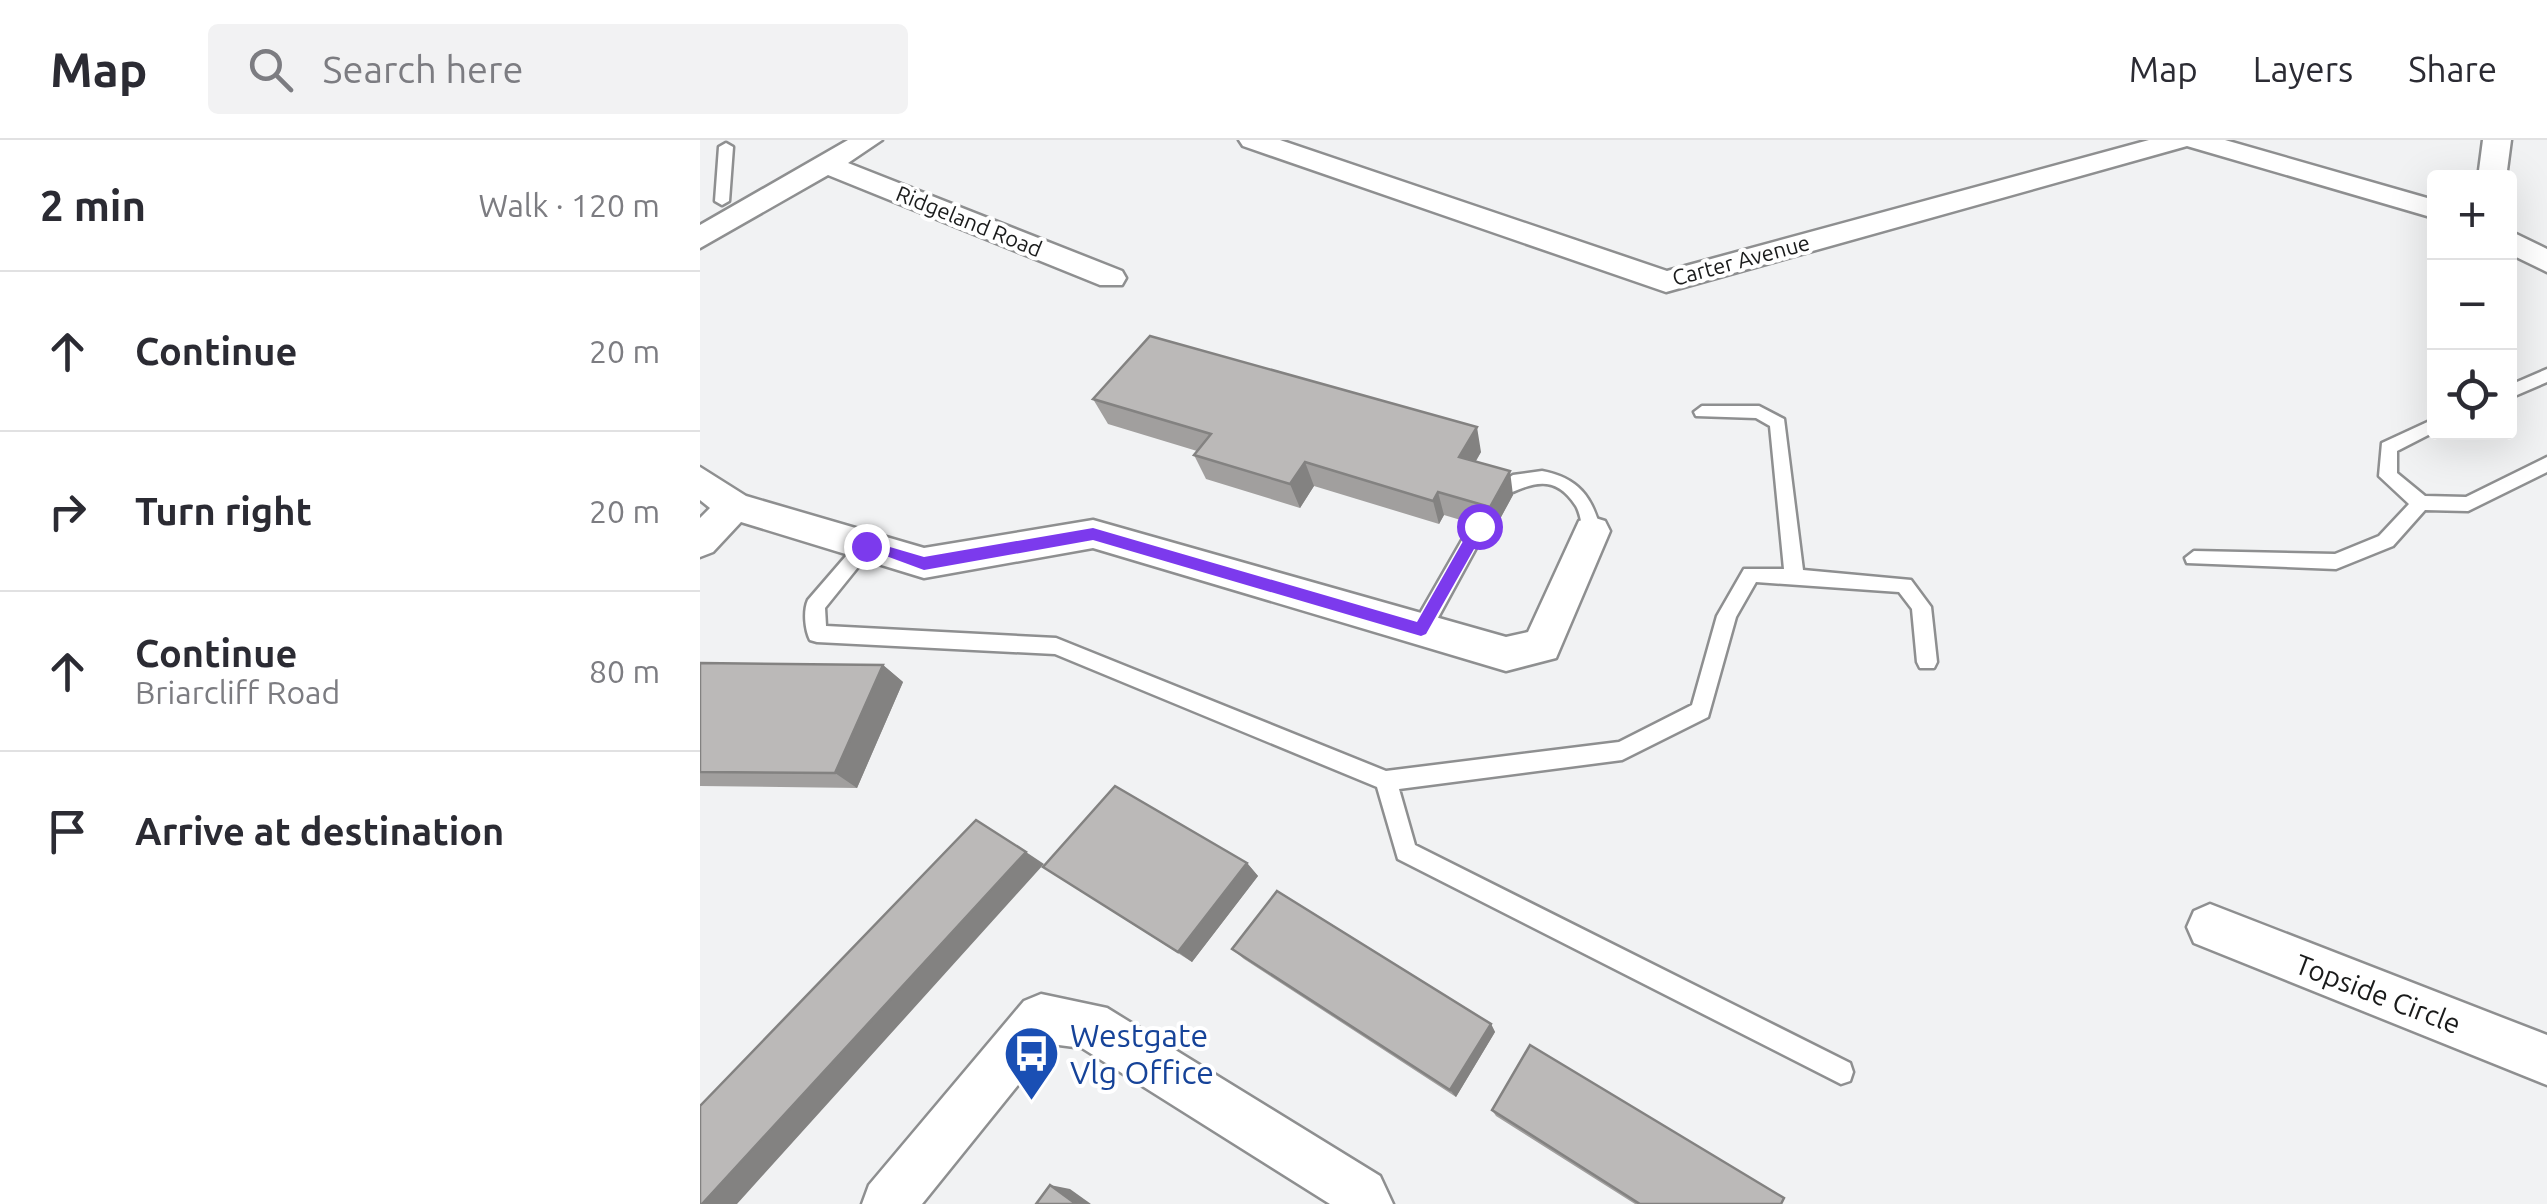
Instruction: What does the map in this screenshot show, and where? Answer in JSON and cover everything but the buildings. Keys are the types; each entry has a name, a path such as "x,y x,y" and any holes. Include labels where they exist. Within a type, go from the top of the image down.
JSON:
{"street":[{"path":"700,238 731,208 827,164 868,140"},
{"name":"Carter Avenue","path":"1253,140 1666,282 2180,140"},
{"path":"2195,140 2427,207"},
{"path":"2493,170 2497,140"},
{"name":"Ridgeland Road","path":"827,164 1111,278"},
{"path":"2517,245 2547,262"},
{"path":"700,481 734,506 924,564 1093,534 1506,654 1542,646 1592,531"},
{"path":"700,542 734,506"},
{"name":"Topside Circle","path":"2210,927 2547,1060"},
{"path":"888,1204 1041,1018 1090,1025 1362,1194 1367,1204"}],"lane":[{"path":"700,206 731,208 726,147"},
{"path":"2517,389 2547,376"},
{"path":"1702,412 1759,412 1778,423 1794,576"},
{"path":"2427,428 2388,448 2388,476 2420,503 2468,504 2547,464"},
{"path":"1498,490 1514,477 1536,474 1556,482 1583,501 1592,531"},
{"path":"2194,558 2336,562 2386,540 2420,503"},
{"path":"1421,630 1479,526"},
{"path":"866,546 815,606 816,634 1056,646 1386,781 1622,752 1701,711 1727,616 1751,574 1904,585 1921,607 1928,662"},
{"path":"1386,781 1406,852 1840,1072"}],"place":[{"name":"Westgate Vlg Office","path":"1031,1103"}],"route":[{"path":"866,546 924,564 1093,534 1421,630 1479,526"}]}
